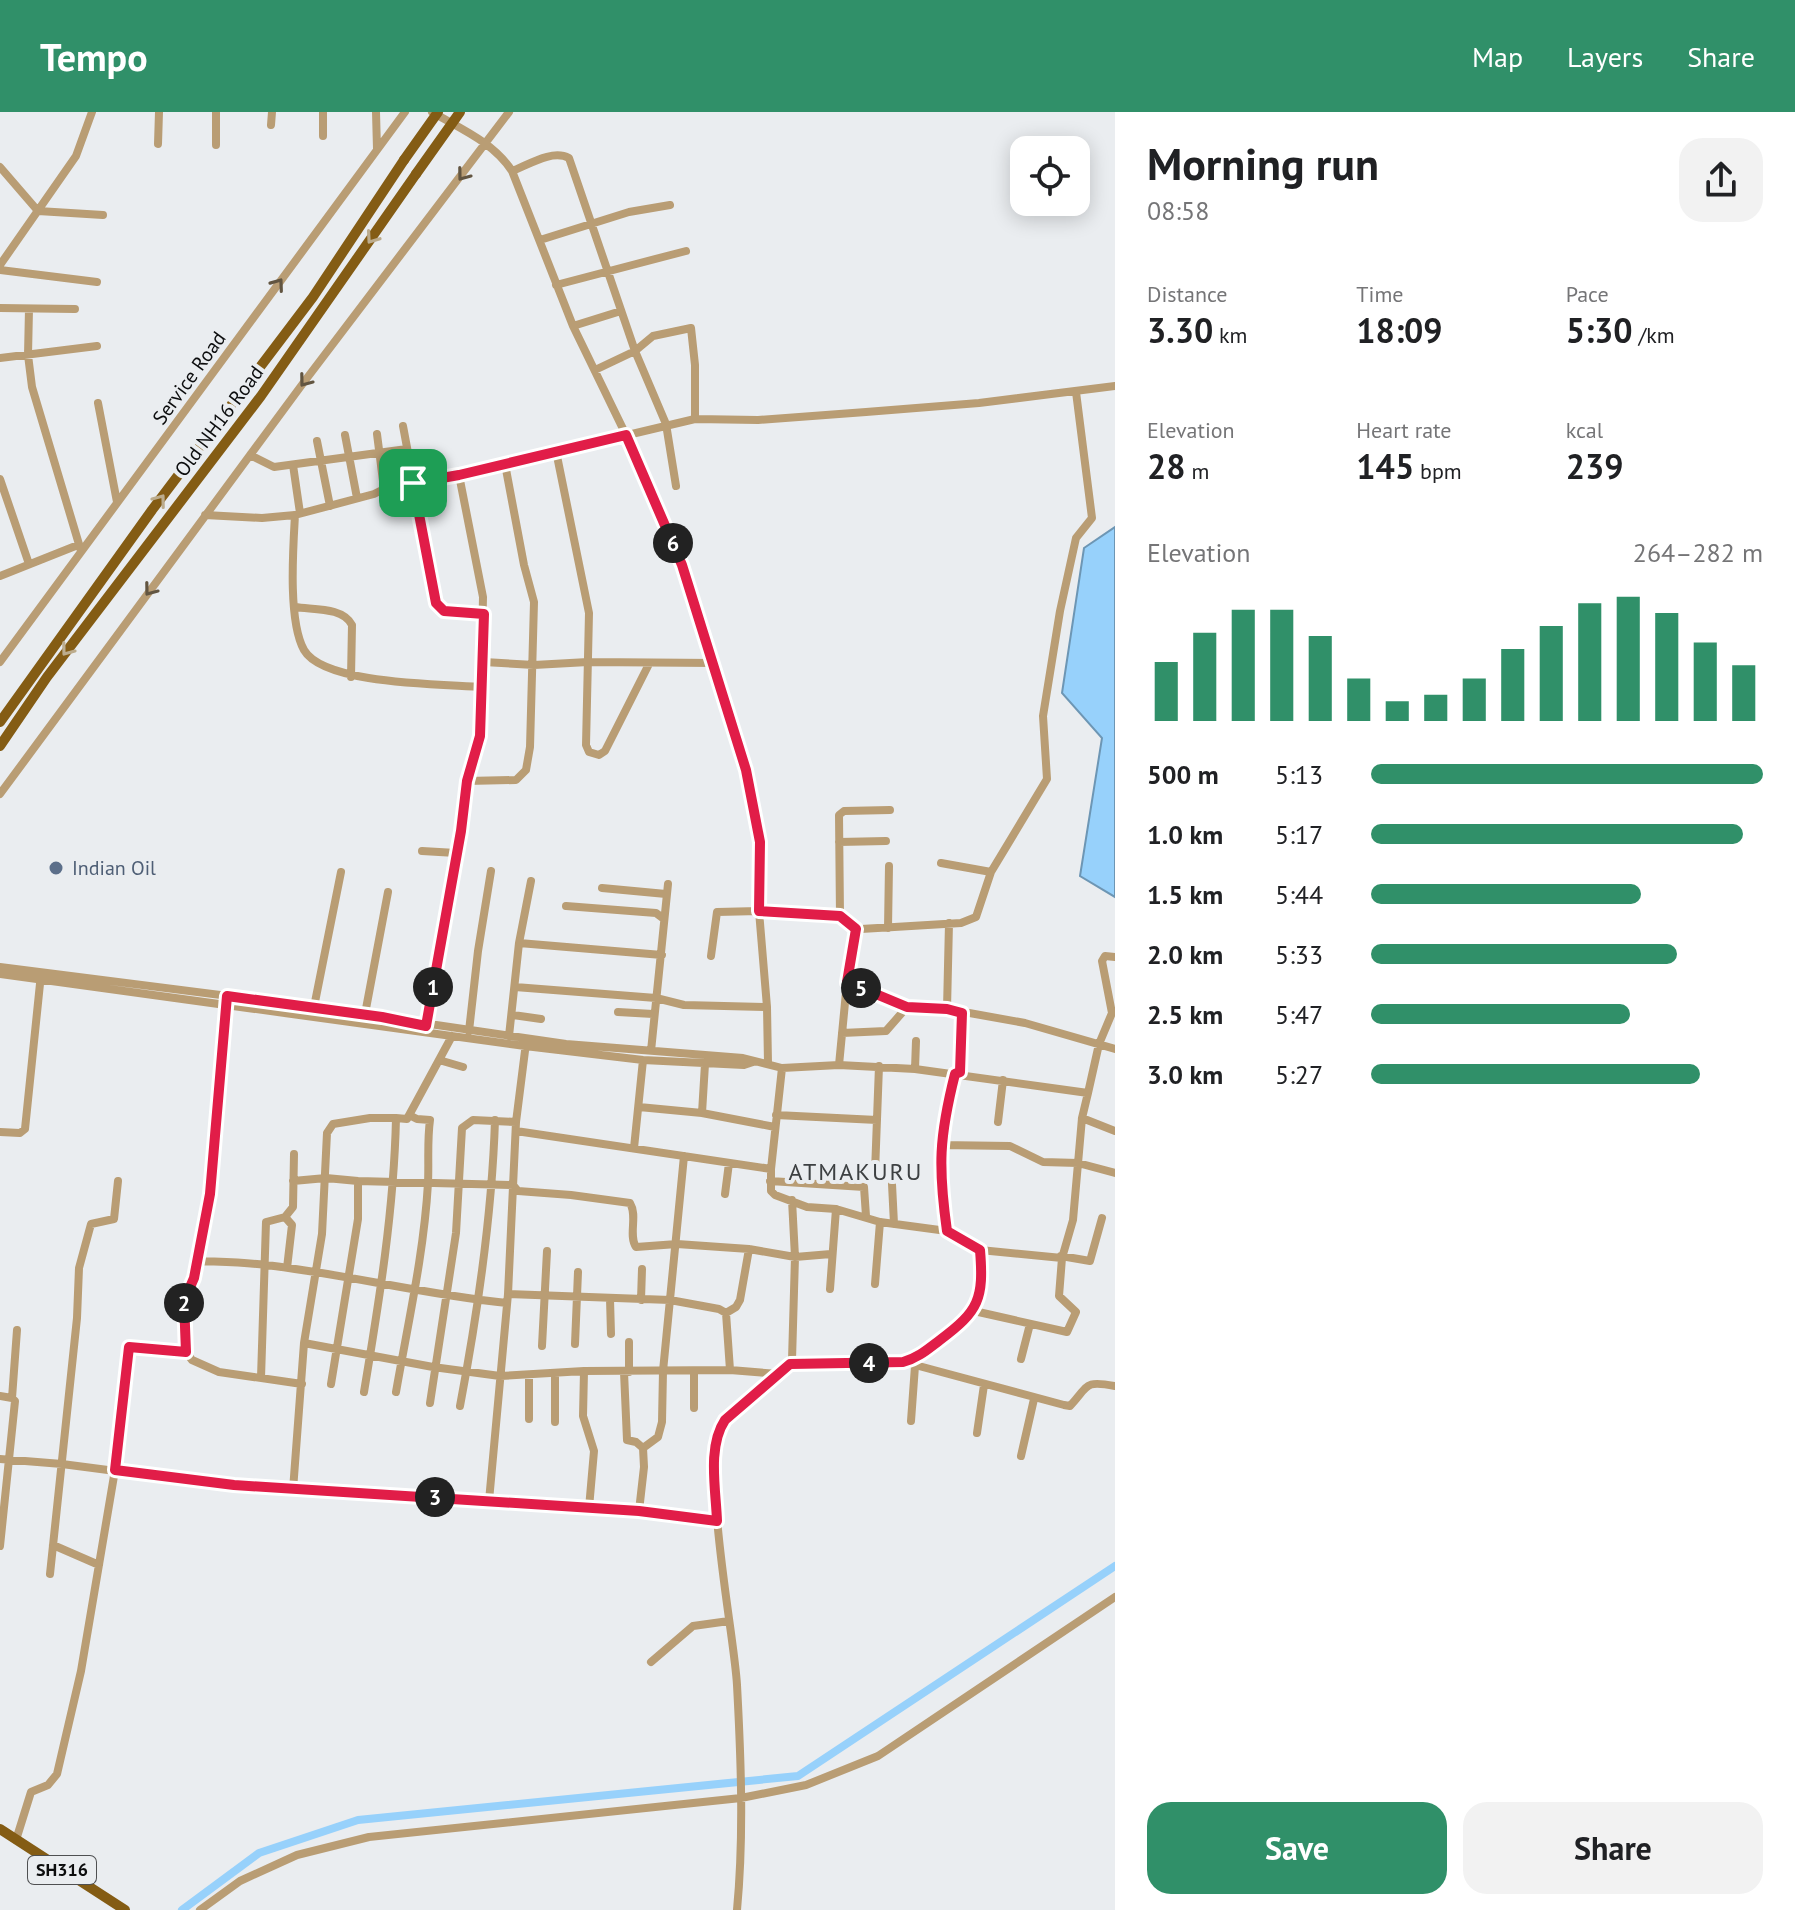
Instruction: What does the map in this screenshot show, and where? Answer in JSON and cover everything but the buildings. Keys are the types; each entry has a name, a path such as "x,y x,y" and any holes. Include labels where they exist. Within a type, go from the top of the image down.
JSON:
{"main road":[{"name":"Old NH16 Road","path":"0,722 152,510 313,297 438,112"},
{"name":"Old NH16 Road","path":"0,746 47,677 261,396 460,112"},
{"name":"SH316","path":"0,1829 117,1908"}],"street":[{"path":"92,112 76,156 0,268 97,282"},
{"path":"158,144 159,112"},
{"path":"216,112 216,145"},
{"path":"271,125 272,112"},
{"path":"323,112 323,136"},
{"path":"376,112 377,149"},
{"name":"Service Road","path":"0,662 80,548 405,112"},
{"path":"432,112 487,143 512,171 573,326 626,435 682,565 754,803 762,862 759,911 768,1063"},
{"path":"0,794 205,515 509,112"},
{"path":"512,171 551,156 564,155 569,158 635,351 666,424 676,486"},
{"path":"0,167 38,211 103,215"},
{"path":"540,240 590,222 670,205"},
{"path":"556,285 686,251"},
{"path":"0,308 75,309"},
{"path":"0,576 80,548 32,387 28,355 29,309"},
{"path":"573,326 621,311"},
{"path":"595,370 635,351 653,336 691,328 695,419"},
{"path":"0,358 97,346"},
{"path":"205,515 262,518 297,514 384,489 459,475 695,419 758,420 979,403 1115,386"},
{"path":"711,956 717,912 840,916 856,929 961,923 976,917 991,872 1047,779 1043,716 1060,611 1076,538 1092,518 1076,392"},
{"path":"98,403 117,502"},
{"path":"403,426 436,603 444,611 484,614"},
{"path":"377,434 384,489"},
{"path":"345,435 357,498"},
{"path":"317,441 330,506"},
{"path":"250,455 269,466 407,449"},
{"path":"556,451 587,598 586,745 589,752 599,755 605,751 649,664"},
{"path":"467,781 516,780 526,770 530,747 534,602 505,464"},
{"path":"293,465 297,514 293,562 296,629 306,653 351,677 482,687"},
{"path":"426,1026 467,781 480,736 484,614 481,582 459,475"},
{"path":"0,479 29,564"},
{"path":"295,607 336,612 349,619 352,625 351,677"},
{"path":"484,662 534,665 714,663"},
{"path":"840,916 841,812 890,810"},
{"path":"839,842 886,841"},
{"path":"422,851 456,853"},
{"path":"941,863 991,872"},
{"path":"888,928 889,866"},
{"path":"469,1031 491,871"},
{"path":"314,1007 341,872"},
{"path":"509,1036 519,943 531,881"},
{"path":"602,888 667,889 651,1051"},
{"path":"365,1014 388,892"},
{"path":"566,906 656,913 664,919"},
{"path":"947,1009 949,923"},
{"path":"839,1065 856,929"},
{"path":"519,943 662,955"},
{"path":"974,1311 1063,1333 1069,1331 1076,1312 1059,1296 1062,1257 1073,1220 1082,1118 1099,1044 1112,1013 1102,961 1105,956 1115,957"},
{"path":"0,967 41,976"},
{"path":"0,974 41,976 227,1000 452,1036 743,1058 749,1064"},
{"path":"0,1132 20,1133 25,1129 41,976"},
{"path":"847,982 907,1007 947,1009 1025,1023 1115,1049"},
{"path":"515,987 656,998 684,1005 767,1007"},
{"path":"227,1000 365,1014 643,1060 705,1064 768,1063 782,1068 879,1066 1088,1093"},
{"path":"227,1000 210,1194 194,1278 184,1301 186,1352 192,1360 219,1372 302,1384"},
{"path":"842,1033 886,1031 907,1007"},
{"path":"618,1012 653,1014"},
{"path":"955,1074 960,1072 962,1013"},
{"path":"513,1015 541,1019"},
{"path":"293,1490 304,1343 322,1234 327,1133 333,1124 370,1118 407,1119 452,1036"},
{"path":"915,1069 916,1041"},
{"path":"489,1501 508,1298 516,1126 526,1042"},
{"path":"439,1060 463,1067"},
{"path":"634,1148 643,1060"},
{"path":"702,1113 705,1064"},
{"path":"875,1172 879,1066"},
{"path":"782,1068 771,1191 807,1207 836,1209 880,1222 947,1231 980,1250 1090,1261 1102,1218"},
{"path":"947,1231 939,1171 940,1145 955,1074"},
{"path":"998,1122 1003,1080"},
{"path":"639,1107 702,1113 775,1127"},
{"path":"396,1392 428,1182 427,1138 430,1120 409,1115"},
{"path":"776,1115 877,1120"},
{"path":"364,1392 393,1182 396,1118"},
{"path":"1082,1118 1115,1131"},
{"path":"460,1406 493,1184 495,1120"},
{"path":"430,1403 433,1367 456,1233 462,1128 470,1121 495,1120 634,1148 771,1169"},
{"path":"940,1145 1010,1146 1043,1162 1078,1163 1115,1173"},
{"path":"261,1378 266,1222 285,1217 293,1207 294,1154"},
{"path":"643,1448 658,1437 662,1422 663,1371 684,1156"},
{"path":"725,1194 729,1163"},
{"path":"293,1181 326,1178 513,1185 518,1191 630,1203 634,1211 633,1245 677,1244 749,1249 795,1257 831,1254"},
{"path":"50,1574 79,1268 91,1224 114,1219 118,1181"},
{"path":"331,1384 358,1219 358,1181"},
{"path":"770,1181 864,1187 866,1216"},
{"path":"892,1184 894,1224"},
{"path":"737,1910 741,1794 737,1682 717,1521 715,1447 725,1420 790,1364 793,1353 795,1257 792,1200"},
{"path":"830,1289 836,1209"},
{"path":"285,1217 292,1225 287,1268"},
{"path":"875,1284 880,1222"},
{"path":"726,1313 736,1307 740,1300 749,1249"},
{"path":"790,1364 903,1362 915,1359 974,1311 982,1278 980,1250"},
{"path":"542,1346 547,1251"},
{"path":"197,1261 266,1265 477,1300 545,1295 670,1300 726,1313"},
{"path":"641,1300 642,1269"},
{"path":"575,1344 578,1272"},
{"path":"610,1299 611,1334"},
{"path":"726,1313 730,1370"},
{"path":"1021,1359 1030,1324"},
{"path":"0,1546 5,1460 15,1401 12,1398 17,1330"},
{"path":"629,1342 627,1440 643,1448 639,1511"},
{"path":"304,1343 500,1376 584,1371 730,1370 778,1374"},
{"path":"16,1840 31,1792 48,1785 57,1774 81,1671 115,1470 129,1347 186,1352"},
{"path":"903,1362 1034,1399 1070,1406 1088,1385 1115,1386"},
{"path":"911,1421 915,1366"},
{"path":"584,1371 583,1416 594,1451 589,1508"},
{"path":"694,1371 694,1408"},
{"path":"555,1373 555,1422"},
{"path":"529,1375 529,1419"},
{"path":"977,1433 984,1385"},
{"path":"0,1396 12,1398"},
{"path":"1021,1456 1034,1399"},
{"path":"5,1460 115,1470 215,1484 639,1511 717,1521"},
{"path":"53,1545 99,1565"},
{"path":"200,1910 240,1881 297,1855 369,1837 806,1785 878,1756 1115,1597"},
{"path":"651,1662 693,1626 729,1621"}],"water":[{"path":"1115,527 1115,897 1080,876 1102,738 1062,693 1084,548"}],"waterway":[{"path":"182,1910 259,1853 358,1820 798,1776 1115,1566"}],"place":[{"name":"Indian Oil","path":"56,868"}],"district":[{"name":"ATMAKURU","path":"856,1172"}],"route":[{"path":"626,435 682,565 746,770 762,862 759,911 840,916 856,929 847,982 907,1007 962,1013 960,1072 955,1074 944,1119 939,1171 947,1231 980,1250 982,1278 974,1311 915,1359 903,1362 790,1364 725,1420 720,1428 715,1447 717,1521 639,1511 215,1484 115,1470 127,1350 133,1346 186,1352 184,1301 194,1278 210,1194 227,996 426,1026 467,781 480,736 484,614 444,611 436,603 413,483 626,435"}]}
